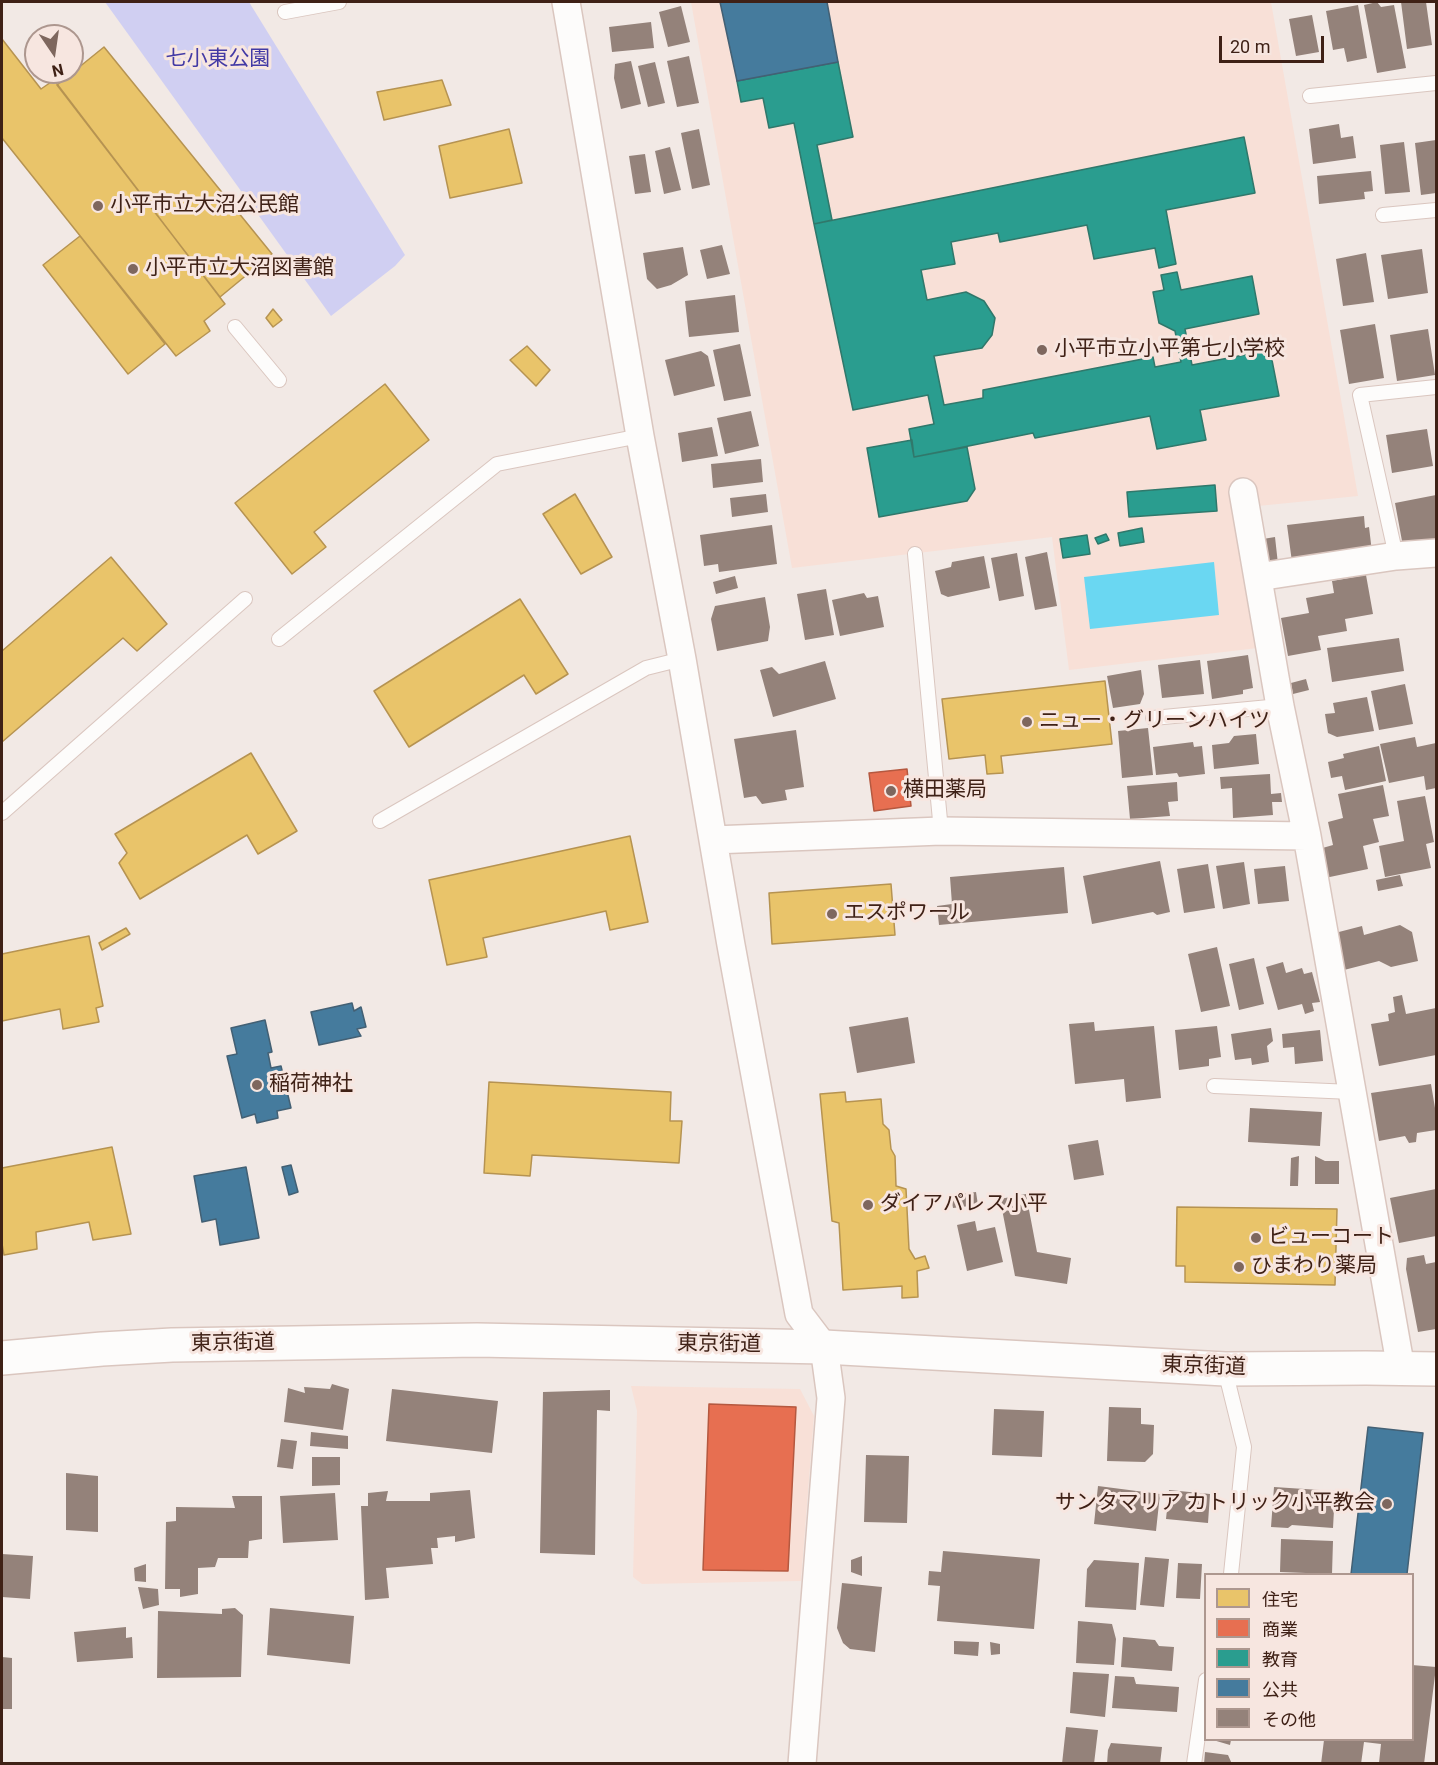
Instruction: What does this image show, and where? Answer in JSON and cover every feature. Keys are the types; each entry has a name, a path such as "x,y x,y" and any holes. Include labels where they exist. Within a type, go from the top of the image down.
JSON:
{"main road":[{"name":"東京街道","path":"2,1358 172,1345 442,1341 824,1347 1225,1369 1437,1370"}],"street":[{"path":"566,2 640,436 799,1314 824,1347 831,1398 802,1764"},
{"path":"1243,492 1280,706 1307,836 1401,1369"},
{"path":"1258,577 1396,556 1437,553"},
{"path":"713,840 941,831 1307,836"}],"lane":[{"path":"285,12 339,2"},
{"path":"1310,96 1437,83"},
{"path":"1383,215 1437,210"},
{"path":"235,327 279,380"},
{"path":"1396,556 1360,395 1437,387"},
{"path":"279,639 497,464 640,436"},
{"path":"915,554 941,831"},
{"path":"2,813 245,599"},
{"path":"380,821 646,668 682,659"},
{"path":"1153,718 1280,706"},
{"path":"1214,1086 1352,1092"},
{"path":"1225,1369 1244,1447 1231,1573"},
{"path":"1194,1764 1204,1694"}],"shaded area":[{"name":"小平市立小平第七小学校","path":"691,2 1271,2 1358,496 1258,506 1258,648 1069,670 1052,537 792,568"},
{"path":"631,1386 800,1389 814,1416 801,1581 642,1584 633,1577 637,1411"}],"green space":[{"name":"七小東公園","path":"105,2 249,2 405,255 395,266 331,316"}],"water":[{"path":"1214,562 1219,615 1090,629 1084,577"}],"building: 住宅":[{"path":"2,39 24,67 24,84 37,84 41,89 48,84 57,84 225,304 204,321 210,331 176,356 2,138"},
{"path":"104,47 272,254 220,297 57,85 84,84 84,63"},
{"path":"442,80 451,105 384,120 377,92"},
{"path":"509,129 522,183 450,198 439,146"},
{"path":"80,236 165,344 128,374 43,265"},
{"path":"273,309 282,320 273,327 266,318"},
{"path":"527,346 550,370 536,386 510,360"},
{"path":"385,384 429,440 314,532 326,547 292,574 235,503"},
{"path":"575,494 612,557 581,574 543,514"},
{"path":"111,557 167,624 137,651 123,638 2,742 2,651"},
{"path":"520,599 568,674 536,694 524,675 409,747 374,691"},
{"name":"ニュー・グリーンハイツ","path":"1105,681 1112,744 1001,756 1003,773 987,774 985,755 949,759 942,699"},
{"path":"251,753 297,831 258,854 247,835 140,899 119,863 127,853 115,834"},
{"path":"630,836 648,922 610,930 606,911 483,938 487,957 447,965 429,880"},
{"name":"エスポワール","path":"891,884 895,935 772,944 769,893"},
{"path":"126,928 130,934 102,950 99,943"},
{"path":"89,936 103,1006 96,1008 99,1022 63,1029 60,1009 2,1021 2,954"},
{"path":"489,1082 671,1092 670,1121 682,1121 679,1163 532,1155 530,1176 484,1173"},
{"name":"ダイアパレス小平","path":"845,1092 846,1102 881,1099 883,1124 889,1130 891,1149 895,1156 896,1186 906,1189 909,1249 915,1259 925,1256 929,1268 917,1271 918,1297 902,1298 902,1286 843,1290 839,1223 832,1221 820,1094"},
{"path":"112,1147 131,1234 93,1240 89,1222 36,1232 37,1249 4,1255 2,1168"},
{"name":"ビューコート","path":"1177,1207 1337,1209 1335,1285 1185,1282 1185,1266 1176,1266"}],"building: 商業":[{"path":"907,769 911,806 874,811 869,773"},
{"path":"709,1404 796,1407 788,1571 703,1570"}],"building: 教育":[{"path":"838,62 853,137 817,145 832,220 814,224 794,123 769,128 763,98 741,102 737,81"},
{"path":"1244,137 1255,193 1166,210 1176,264 1159,268 1155,248 1094,259 1087,225 1000,242 998,233 951,242 955,264 921,270 927,300 966,292 984,301 995,318 992,335 982,348 934,356 944,405 983,398 983,390 1153,357 1155,367 1181,362 1175,331 1159,323 1153,292 1164,290 1161,275 1177,272 1181,290 1252,276 1259,314 1185,329 1192,365 1270,350 1279,396 1200,410 1206,440 1157,449 1150,416 1035,438 1033,433 914,457 909,429 934,424 928,395 853,410 814,224"},
{"path":"912,440 914,457 967,447 975,489 967,501 879,517 867,448"},
{"path":"1215,485 1217,511 1129,517 1127,492"},
{"path":"1142,528 1144,542 1120,546 1118,533"},
{"path":"1106,534 1109,540 1098,544 1095,538"},
{"path":"1087,535 1090,554 1063,558 1060,539"}],"building: 公共":[{"path":"720,2 827,2 838,62 737,81"},
{"path":"352,1003 354,1011 361,1007 366,1027 357,1029 361,1036 319,1045 311,1012"},
{"path":"265,1020 272,1052 268,1053 271,1068 281,1066 291,1108 277,1111 278,1118 257,1123 255,1114 242,1118 227,1056 237,1054 231,1028"},
{"path":"291,1165 298,1192 289,1195 282,1167"},
{"path":"246,1167 259,1238 220,1245 216,1219 202,1222 194,1176"},
{"name":"サンタマリア カトリック小平教会","path":"1368,1427 1423,1433 1407,1573 1351,1573"}],"building: その他":[{"path":"1377,2 1381,7 1394,5 1406,68 1377,73 1364,5"},
{"path":"1401,2 1426,2 1432,45 1407,49"},
{"path":"1358,5 1367,58 1347,62 1344,48 1333,50 1326,11"},
{"path":"681,6 690,42 668,47 659,12"},
{"path":"1312,15 1319,52 1296,56 1289,19"},
{"path":"651,22 654,48 612,52 609,27"},
{"path":"689,56 699,103 677,107 667,61"},
{"path":"631,61 641,104 621,109 614,78 615,64"},
{"path":"655,62 665,103 648,107 638,66"},
{"path":"1339,124 1341,138 1353,136 1356,158 1313,164 1309,129"},
{"path":"699,129 710,185 692,189 681,133"},
{"path":"1436,140 1436,193 1421,195 1415,143"},
{"path":"1404,142 1410,192 1385,194 1380,145"},
{"path":"670,147 681,190 664,194 655,151"},
{"path":"645,154 651,192 635,194 629,156"},
{"path":"1371,171 1373,191 1364,192 1365,199 1319,204 1317,176"},
{"path":"722,245 730,274 707,279 700,250"},
{"path":"683,247 688,275 671,285 657,289 647,279 643,253"},
{"path":"1422,249 1428,293 1388,299 1381,255"},
{"path":"1366,253 1374,302 1343,306 1336,259"},
{"path":"735,295 739,332 689,337 685,301"},
{"path":"1375,324 1384,378 1349,384 1340,330"},
{"path":"1428,329 1435,375 1397,381 1390,335"},
{"path":"740,344 751,396 724,401 713,350"},
{"path":"701,351 708,356 715,386 674,396 665,360"},
{"path":"751,411 759,446 725,454 717,418"},
{"path":"712,427 718,456 682,462 678,433"},
{"path":"1427,429 1433,466 1392,473 1386,435"},
{"path":"761,459 763,482 713,488 711,464"},
{"path":"766,494 768,512 732,517 730,498"},
{"path":"1436,495 1436,542 1407,548 1406,541 1402,541 1395,503"},
{"path":"1364,516 1365,528 1369,527 1372,552 1292,562 1287,525"},
{"path":"772,525 777,564 719,572 718,564 704,566 700,535"},
{"path":"1275,537 1278,564 1266,565 1263,539"},
{"path":"1047,552 1057,606 1035,610 1025,557"},
{"path":"1017,553 1024,596 999,601 991,558"},
{"path":"984,556 990,588 948,597 941,594 935,571 951,567 952,562"},
{"path":"1366,575 1373,614 1345,619 1347,631 1318,636 1321,650 1288,656 1281,618 1309,613 1306,598 1334,593 1332,581"},
{"path":"735,576 738,588 716,594 713,582"},
{"path":"826,589 834,635 805,640 797,594"},
{"path":"864,593 867,598 878,596 884,627 840,636 832,600"},
{"path":"765,597 770,627 768,641 717,651 711,619 715,606"},
{"path":"1399,638 1404,671 1332,682 1327,648"},
{"path":"1248,655 1253,688 1243,690 1243,694 1212,699 1207,661"},
{"path":"1200,660 1204,694 1162,698 1158,665"},
{"path":"825,661 836,699 773,717 760,670 772,667 779,674"},
{"path":"1141,670 1144,694 1140,704 1113,708 1107,676"},
{"path":"1306,679 1309,690 1293,694 1291,683"},
{"path":"1405,684 1413,724 1379,730 1371,691"},
{"path":"1367,697 1374,731 1337,737 1328,733 1325,714 1335,713 1333,703"},
{"path":"1148,728 1153,775 1122,778 1118,731"},
{"path":"796,730 804,787 785,790 787,800 762,804 756,796 744,798 734,739"},
{"path":"1256,734 1259,764 1214,769 1212,745 1229,743 1234,736"},
{"path":"1415,737 1417,747 1436,743 1436,788 1426,790 1424,776 1389,783 1380,744"},
{"path":"1193,742 1194,747 1202,746 1205,774 1179,777 1177,773 1156,775 1153,747"},
{"path":"1379,746 1386,781 1345,790 1342,776 1331,778 1328,762 1344,758 1343,754"},
{"path":"1270,774 1271,794 1281,793 1282,802 1272,802 1273,815 1233,818 1232,788 1221,789 1220,777"},
{"path":"1177,782 1178,801 1168,802 1170,816 1130,819 1127,786"},
{"path":"1383,785 1389,816 1373,819 1379,842 1363,846 1368,869 1325,878 1319,849 1333,845 1328,822 1343,818 1338,794"},
{"path":"1425,796 1434,842 1426,844 1431,868 1385,877 1379,846 1404,841 1397,801"},
{"path":"1160,861 1170,912 1157,915 1153,912 1092,924 1083,876"},
{"path":"1244,862 1250,904 1223,909 1216,866"},
{"path":"1208,864 1215,908 1184,913 1177,869"},
{"path":"1285,866 1289,901 1258,904 1254,869"},
{"path":"1064,867 1068,913 939,925 937,906 952,904 950,877"},
{"path":"1400,875 1403,886 1378,891 1376,880"},
{"path":"1400,925 1412,932 1418,961 1391,967 1379,961 1344,970 1335,933 1362,926 1364,935"},
{"path":"1217,947 1230,1006 1201,1012 1188,954"},
{"path":"1254,958 1264,1004 1239,1010 1229,964"},
{"path":"1283,962 1286,973 1302,968 1304,974 1312,972 1320,1002 1312,1003 1314,1011 1305,1014 1302,1004 1278,1010 1266,967"},
{"path":"1402,995 1406,1014 1436,1008 1436,1055 1379,1066 1371,1024 1389,1021 1388,1014 1395,1012 1393,997"},
{"path":"908,1017 915,1063 857,1073 849,1027"},
{"path":"1094,1022 1095,1031 1154,1026 1161,1098 1126,1102 1124,1079 1075,1084 1069,1024"},
{"path":"1217,1026 1221,1057 1209,1059 1209,1066 1179,1070 1175,1030"},
{"path":"1271,1028 1273,1041 1267,1046 1269,1062 1252,1065 1251,1058 1235,1060 1231,1034"},
{"path":"1320,1030 1323,1061 1295,1064 1294,1047 1283,1048 1282,1034"},
{"path":"1431,1084 1436,1130 1417,1133 1416,1142 1409,1143 1405,1136 1379,1141 1371,1093"},
{"path":"1250,1108 1322,1112 1320,1146 1248,1142"},
{"path":"1098,1140 1104,1175 1074,1180 1068,1145"},
{"path":"1299,1156 1298,1186 1290,1186 1291,1158"},
{"path":"1315,1156 1325,1161 1339,1161 1339,1184 1315,1184"},
{"path":"1436,1189 1436,1236 1399,1243 1390,1198"},
{"path":"976,1192 978,1205 953,1208 951,1195"},
{"path":"1026,1194 1037,1252 1071,1258 1067,1284 1015,1276 1000,1199"},
{"path":"975,1221 977,1231 995,1227 1003,1262 967,1271 957,1225"},
{"path":"1424,1255 1426,1264 1436,1262 1436,1329 1418,1332 1406,1269 1407,1258"},
{"path":"332,1384 349,1389 343,1430 284,1422 288,1388 305,1393 304,1387 330,1389"},
{"path":"392,1389 498,1401 492,1453 386,1441"},
{"path":"610,1390 610,1411 597,1410 595,1555 540,1553 543,1392"},
{"path":"1109,1407 1141,1408 1141,1424 1154,1425 1153,1454 1145,1462 1107,1461"},
{"path":"994,1409 1044,1411 1042,1457 992,1455"},
{"path":"311,1432 348,1436 348,1449 310,1446"},
{"path":"281,1439 297,1441 293,1469 277,1467"},
{"path":"866,1455 909,1456 907,1523 864,1522"},
{"path":"312,1457 340,1457 340,1485 312,1486"},
{"path":"66,1473 98,1476 98,1532 66,1530"},
{"path":"1098,1486 1160,1494 1156,1531 1094,1524"},
{"path":"1274,1487 1335,1491 1333,1528 1292,1525 1288,1528 1271,1527"},
{"path":"470,1490 475,1538 455,1542 455,1536 437,1538 438,1548 431,1548 433,1564 386,1568 389,1598 365,1600 361,1506 368,1506 368,1493 388,1491 386,1501 430,1501 430,1493"},
{"path":"1169,1490 1210,1494 1208,1523 1166,1519"},
{"path":"335,1493 338,1540 283,1543 280,1496"},
{"path":"232,1496 262,1496 262,1539 249,1541 248,1558 218,1558 215,1567 198,1568 198,1594 180,1597 180,1589 165,1589 166,1522 176,1521 176,1507 235,1508"},
{"path":"1281,1539 1333,1541 1332,1573 1280,1572"},
{"path":"943,1551 1040,1559 1034,1629 937,1621 940,1586 928,1585 929,1571 941,1572"},
{"path":"2,1554 33,1556 30,1599 2,1597"},
{"path":"862,1556 862,1576 851,1572 851,1560"},
{"path":"1145,1557 1169,1559 1164,1607 1140,1605"},
{"path":"1094,1560 1139,1563 1136,1610 1085,1607 1087,1569"},
{"path":"1178,1563 1202,1564 1200,1599 1176,1598"},
{"path":"146,1564 146,1582 135,1581 134,1568"},
{"path":"842,1583 882,1587 875,1652 850,1649 843,1643 837,1628"},
{"path":"138,1587 158,1589 159,1605 143,1609"},
{"path":"235,1608 243,1615 241,1677 157,1678 158,1611 222,1614 222,1609"},
{"path":"270,1608 354,1616 350,1664 267,1655"},
{"path":"1078,1621 1112,1624 1116,1639 1114,1665 1076,1663"},
{"path":"126,1627 126,1638 132,1637 133,1658 77,1662 74,1632"},
{"path":"1123,1637 1155,1640 1159,1646 1174,1647 1172,1671 1121,1667"},
{"path":"954,1641 979,1642 978,1656 954,1654"},
{"path":"990,1642 1000,1644 1000,1654 991,1655"},
{"path":"2,1657 12,1658 12,1709 2,1709"},
{"path":"1414,1665 1436,1667 1424,1764 1379,1763 1381,1744 1364,1742 1361,1764 1321,1764 1324,1741 1414,1741"},
{"path":"1073,1672 1109,1674 1105,1717 1070,1713"},
{"path":"1115,1676 1134,1677 1136,1684 1179,1687 1177,1712 1112,1708"},
{"path":"1066,1727 1098,1730 1094,1764 1062,1764"},
{"path":"1216,1741 1231,1741 1230,1745"},
{"path":"1111,1743 1162,1747 1160,1764 1107,1764"},
{"path":"1205,1752 1228,1755 1232,1764 1204,1764"}],"place":[{"name":"小平市立大沼公民館","path":"98,206"},
{"name":"小平市立大沼図書館","path":"133,269"},
{"name":"小平市立小平第七小学校","path":"1042,350"},
{"name":"ニュー・グリーンハイツ","path":"1027,722"},
{"name":"横田薬局","path":"891,791"},
{"name":"エスポワール","path":"832,914"},
{"name":"稲荷神社","path":"257,1085"},
{"name":"ダイアパレス小平","path":"868,1205"},
{"name":"ビューコート","path":"1256,1238"},
{"name":"ひまわり薬局","path":"1239,1267"},
{"name":"サンタマリア カトリック小平教会","path":"1387,1504"}]}
